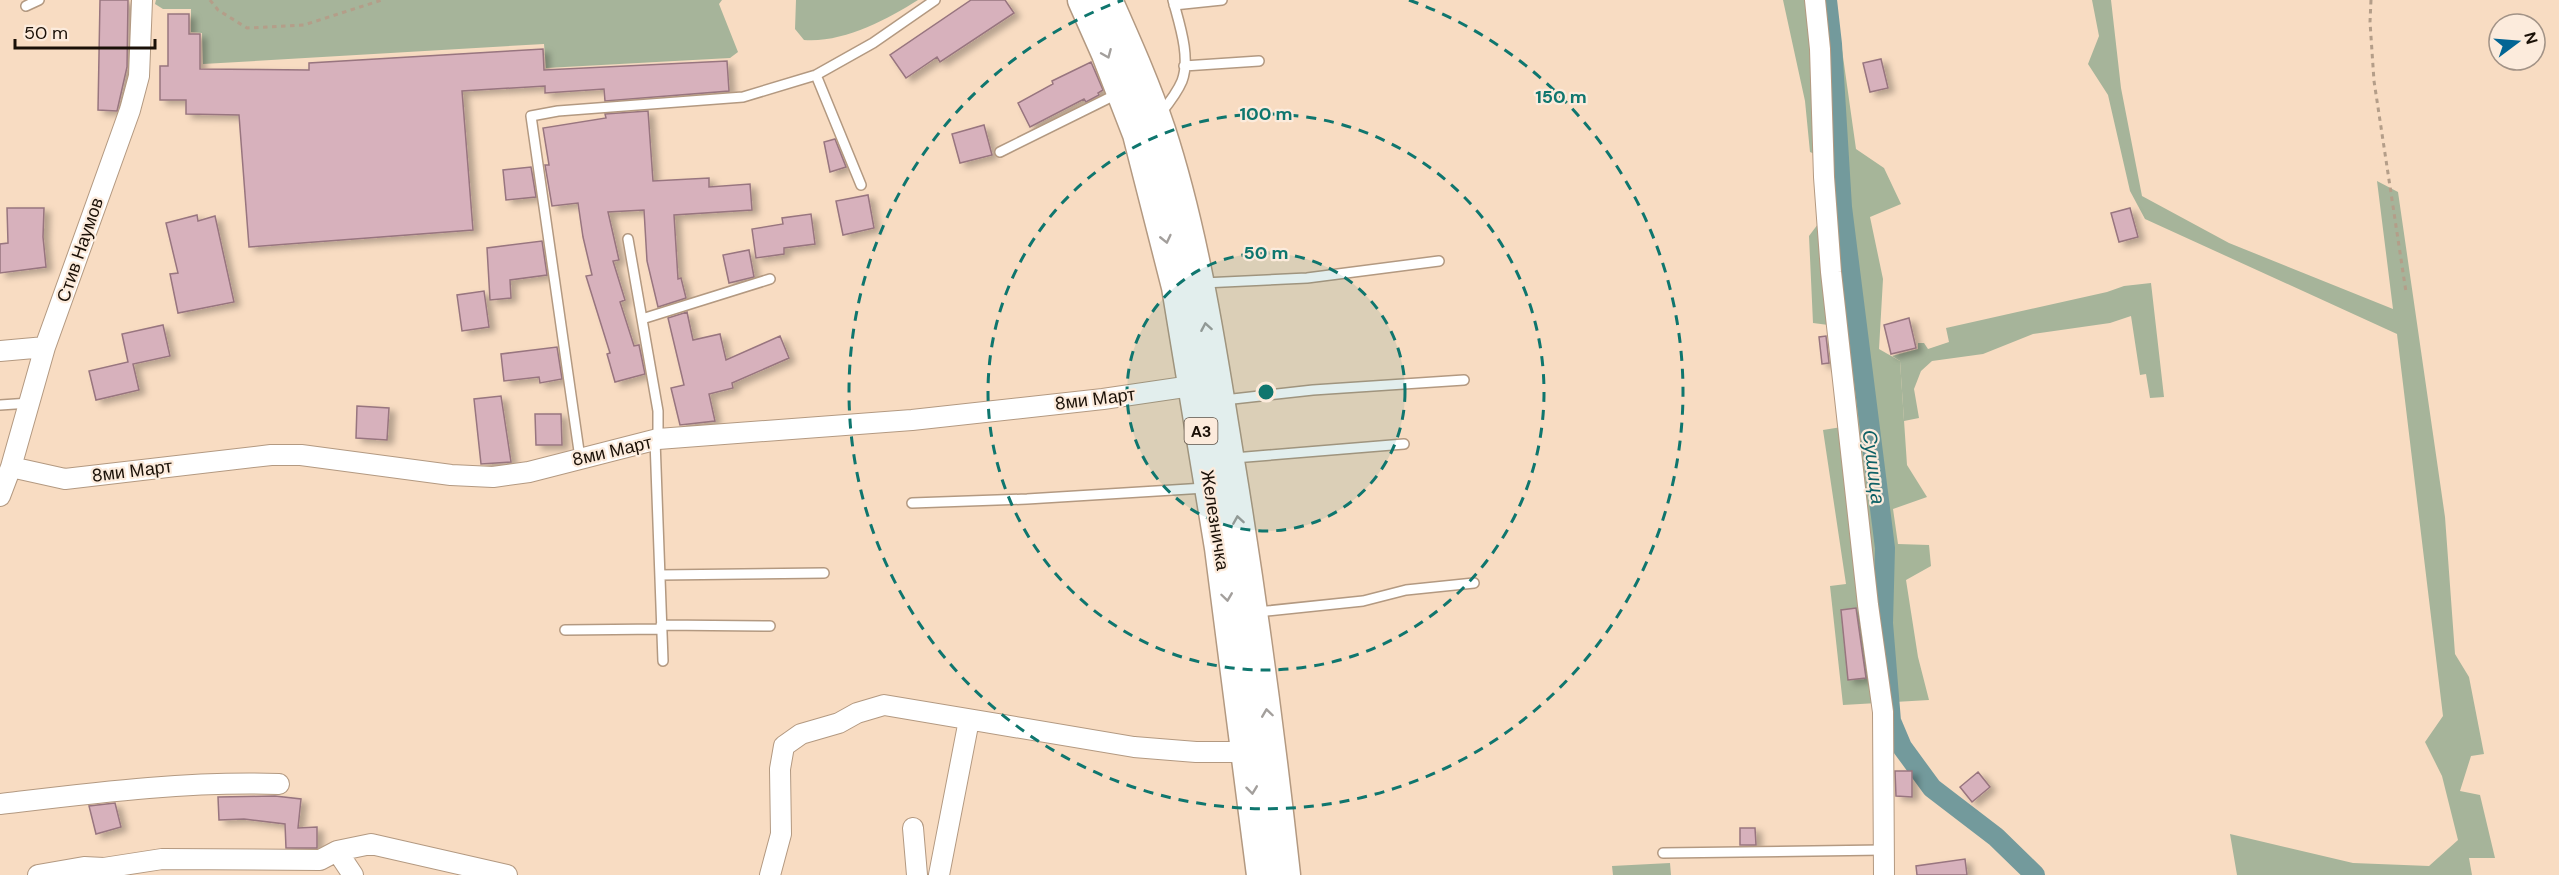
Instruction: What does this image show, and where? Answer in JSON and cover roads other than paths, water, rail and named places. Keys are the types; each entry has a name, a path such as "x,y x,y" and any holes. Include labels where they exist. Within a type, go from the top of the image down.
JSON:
{"main road":[{"name":"Железничка","path":"1083,0 1138,134 1177,287 1210,390 1228,458 1267,717 1285,875"},
{"name":"Железничка","path":"1107,0 1143,81 1156,120 1176,192 1197,283 1210,390 1210,488 1248,752 1262,875"}],"street":[{"name":"Стив Наумов","path":"0,496 12,467 45,348 130,110 139,76 142,0"},
{"path":"1815,0 1820,49 1824,177 1831,272 1868,605 1883,712 1884,875"},
{"path":"0,351 45,348"},
{"name":"8ми Март","path":"12,467 66,479 271,455 301,455 451,475 493,477 530,472 657,440 912,420 1210,390"},
{"path":"770,875 781,834 780,769 783,746 801,734 838,723 857,713 884,705 1134,747 1196,752 1248,752"},
{"path":"939,875 969,720"},
{"path":"0,804 124,789 226,783 279,784"},
{"path":"913,828 917,875"},
{"path":"38,875 84,867 104,868 162,859 320,860 337,851 371,844 507,875"},
{"path":"337,851 353,875"}],"lane":[{"path":"26,6 39,0"},
{"path":"580,458 531,116 558,111 743,97 816,75 873,43 935,0"},
{"path":"1156,120 1174,96 1183,79 1182,42 1173,2 1222,0"},
{"path":"1184,66 1259,61"},
{"path":"816,75 861,184"},
{"path":"1000,152 1121,91"},
{"path":"628,239 658,411 663,661"},
{"path":"1197,283 1307,278 1439,261"},
{"path":"642,319 770,279"},
{"path":"1210,390 1313,390 1464,380"},
{"path":"0,405 30,404"},
{"path":"1228,458 1404,444"},
{"path":"912,503 1038,499 1210,488"},
{"path":"660,575 824,573"},
{"path":"1252,613 1363,600 1406,590 1474,583"},
{"path":"565,630 770,626"},
{"path":"1663,853 1883,850"}],"waterway":[{"name":"Сушица","path":"1827,0 1832,44 1842,207 1885,548 1883,623 1891,721 1902,747 1932,788 1996,837 2035,875"}]}
